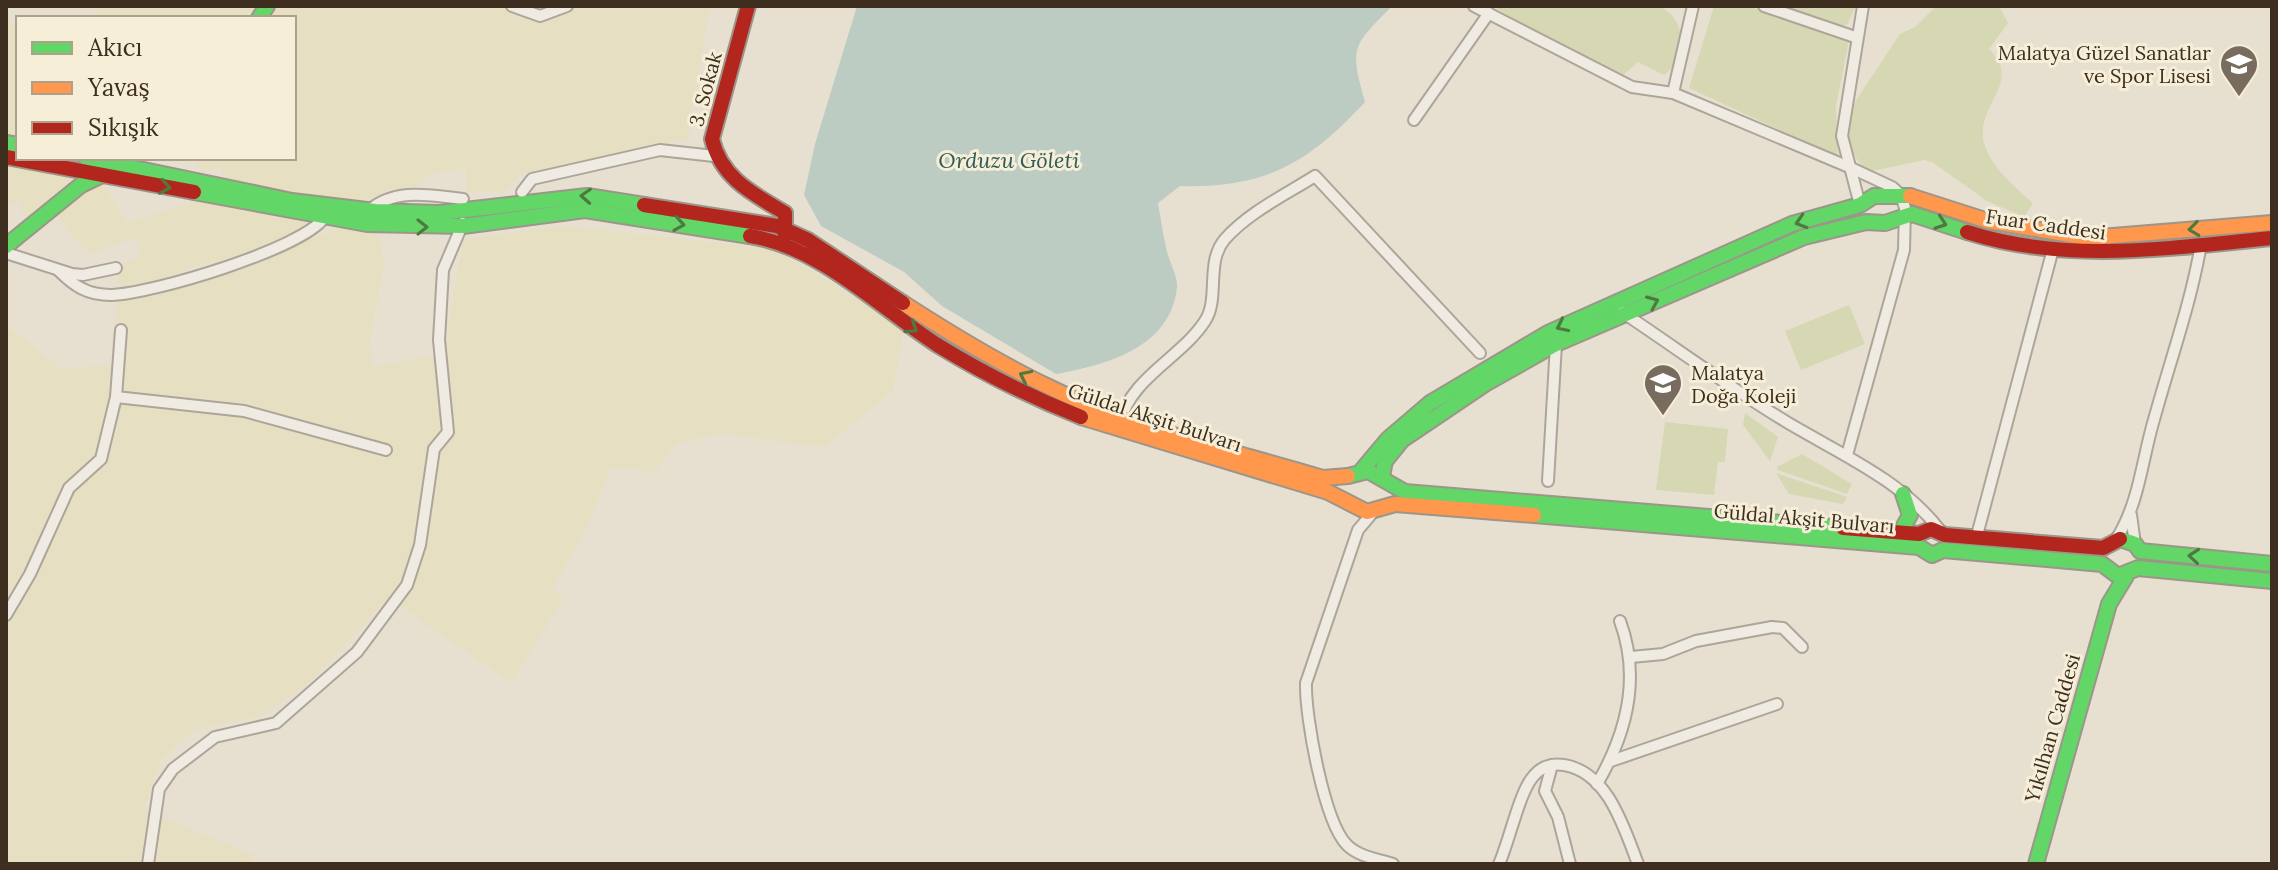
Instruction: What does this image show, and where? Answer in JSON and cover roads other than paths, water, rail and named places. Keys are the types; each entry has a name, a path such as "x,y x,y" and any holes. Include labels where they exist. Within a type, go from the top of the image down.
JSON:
{"main road":[{"name":"3. Sokak","path":"748,6 712,139 714,156 740,185 785,213 785,237"},
{"name":"Güldal Akşit Bulvarı","path":"22,160 324,218 384,226 564,196 587,196 785,237 1000,363 1120,423 1345,502 1378,508 2103,548"},
{"name":"Güldal Akşit Bulvarı","path":"96,160 367,212 463,212"},
{"path":"6,246 81,185 101,175 137,168 148,160"},
{"path":"1345,502 1344,479 1362,470 1388,439 1430,403 1548,333 1792,224 1860,205 1874,196 1901,195 1988,221 2072,236 2122,237 2272,223"},
{"path":"1860,205 1859,215 1866,222"},
{"name":"Fuar Caddesi","path":"1905,216 1919,215 1976,235 2053,249 2102,253 2272,238"},
{"path":"1378,508 1385,461 1402,440 1485,384 1556,344 1804,237 1866,222 1885,223 1905,216"},
{"name":"Güldal Akşit Bulvarı","path":"1120,423 1323,478 1344,479"},
{"name":"Güldal Akşit Bulvarı","path":"1362,470 1405,492 1900,533 2132,572 2272,581"},
{"path":"1900,533 1910,515 1908,497"},
{"path":"2103,548 2117,538 2137,548 2272,564"},
{"name":"Yıkılhan Caddesi","path":"2103,548 2109,604"},
{"path":"2132,572 2137,548"},
{"name":"Yıkılhan Caddesi","path":"2036,864 2052,797 2109,604 2132,572"}],"street":[{"path":"512,6 540,16 567,6"},
{"path":"1474,6 1632,87 1673,93 1849,167 1892,187 1901,195 1905,240 1847,455"},
{"path":"1673,93 1693,6"},
{"path":"1764,6 1855,37"},
{"path":"1860,205 1842,136 1855,37 1863,6"},
{"path":"1414,120 1489,13"},
{"path":"522,192 532,179 660,150 714,156"},
{"path":"1120,423 1135,392 1207,319 1216,255 1223,241 1246,220 1315,176 1480,353"},
{"path":"148,864 159,789 173,769 215,737 276,723 357,652 407,585 420,545 434,449 448,432 439,340 443,270 463,212"},
{"path":"58,270 78,290 110,295 158,288 262,253 316,228 324,218"},
{"path":"1885,223 1900,230 1905,240"},
{"path":"2117,538 2131,515 2154,419 2192,294 2201,244"},
{"path":"1976,539 2053,249"},
{"path":"6,253 83,275 116,268"},
{"path":"1610,304 1785,421 1847,455 1908,497 1932,538"},
{"path":"6,615 30,574 69,488 101,459 116,397 121,330"},
{"path":"1548,481 1556,344"},
{"path":"116,397 244,411 386,450"},
{"path":"1345,502 1358,530"},
{"path":"1378,508 1358,530 1306,683 1305,703 1331,822 1339,836 1358,853 1393,864"},
{"path":"2131,515 2137,548"},
{"path":"1597,784 1611,761 1625,725 1631,657 1620,621"},
{"path":"1631,657 1663,654 1696,641 1772,627 1783,628 1802,647"},
{"path":"1611,761 1777,704"},
{"path":"1552,765 1545,791 1558,817 1570,864"},
{"path":"1499,864 1527,784 1542,768 1552,765 1578,769 1597,784 1620,820 1638,864"}],"water":[{"name":"Orduzu Göleti","path":"857,6 1392,6 1369,30 1358,48 1357,69 1365,102 1324,141 1283,168 1261,177 1210,186 1180,186 1158,203 1167,252 1177,283 1172,308 1163,325 1149,339 1115,359 1056,374 942,306 904,272 821,226 804,195 815,144"}],"place":[{"name":"Malatya Güzel Sanatlar ve Spor Lisesi","path":"2239,98"},
{"name":"Malatya Doğa Koleji","path":"1663,417"}]}
